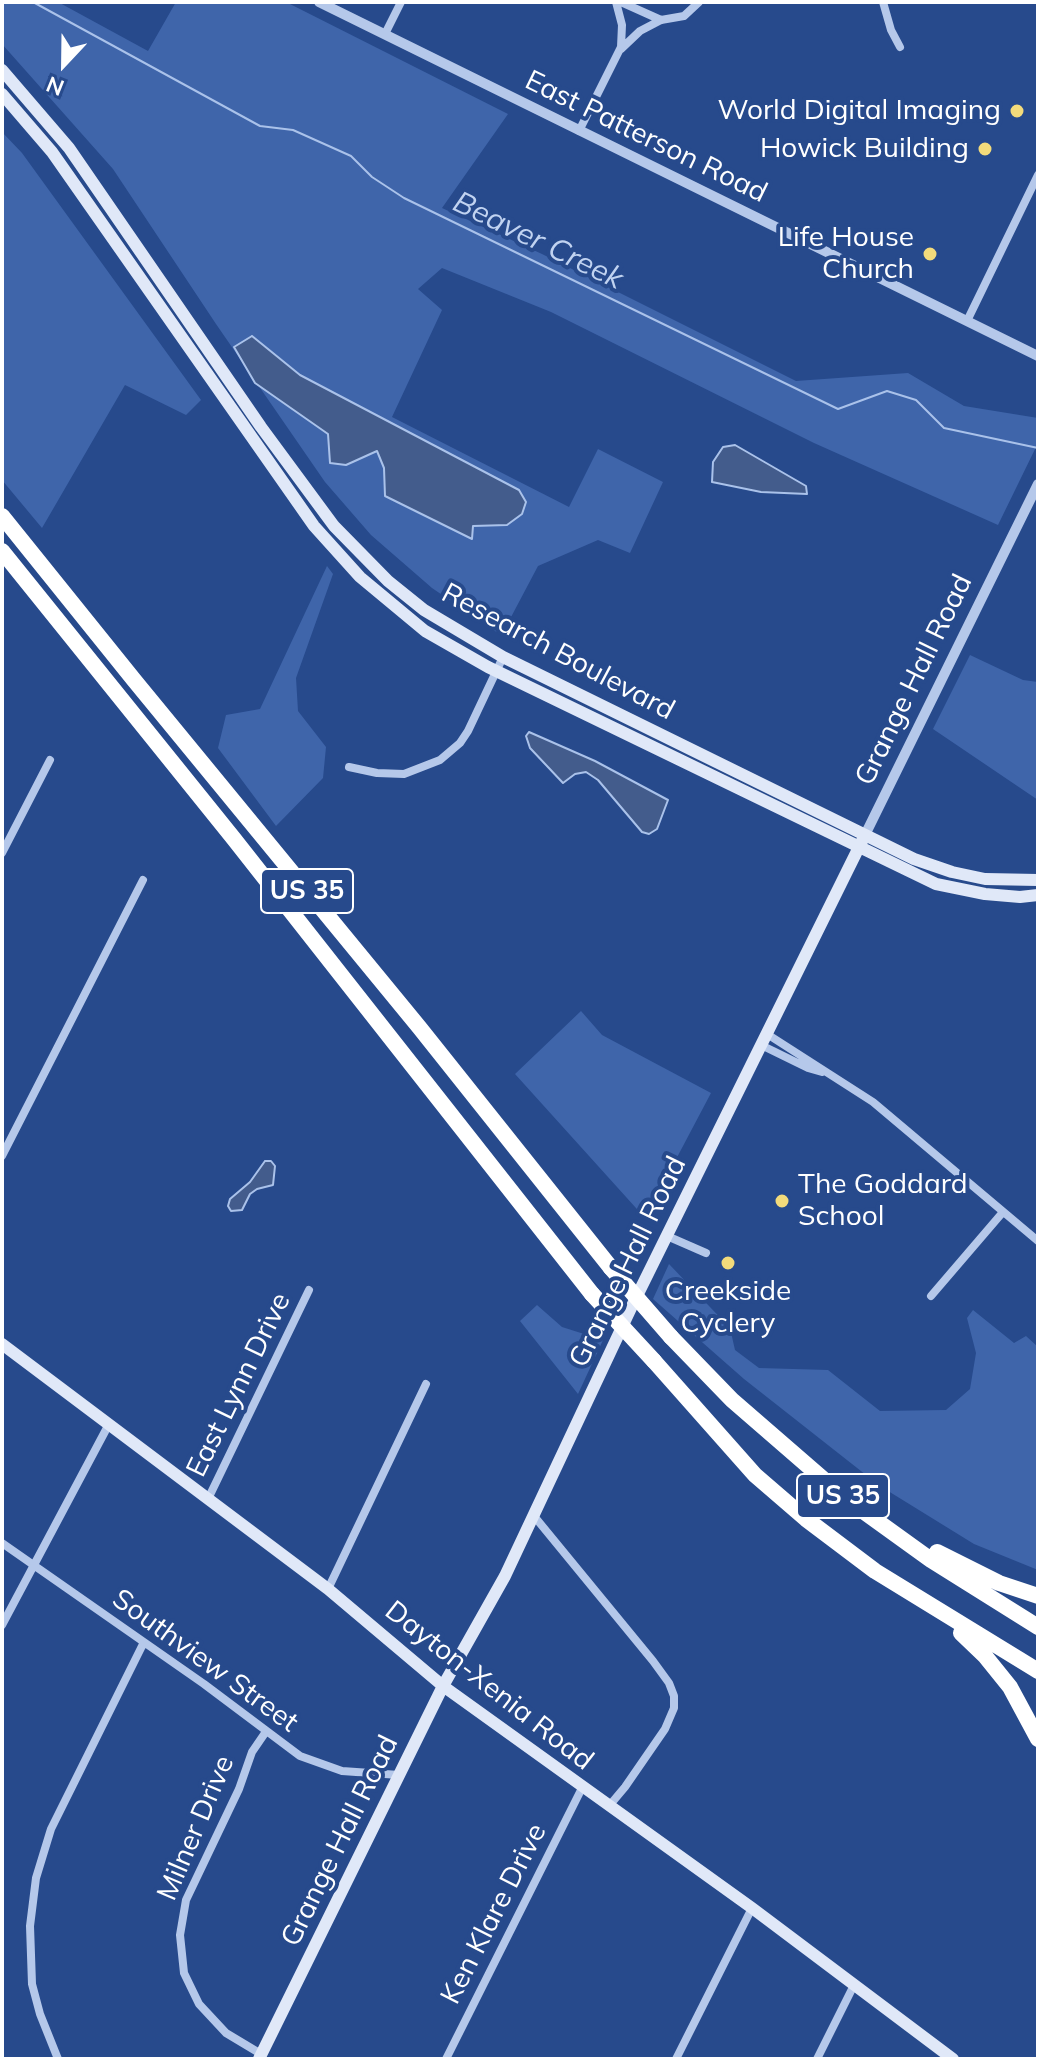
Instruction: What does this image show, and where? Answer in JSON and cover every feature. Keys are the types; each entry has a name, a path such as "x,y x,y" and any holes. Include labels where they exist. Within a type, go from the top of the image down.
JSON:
{"highway":[{"name":"US 35","path":"2,516 419,1027 611,1268 671,1337 775,1440 845,1498 931,1560 1038,1627"},
{"name":"US 35","path":"2,551 244,851 592,1294 694,1407 753,1464 861,1549 929,1597 1038,1663"},
{"path":"707,1375 841,1485 933,1549 980,1575 1038,1596"},
{"path":"694,1407 755,1475 806,1519 875,1571 1038,1671"},
{"path":"941,1612 1002,1676 1024,1709 1038,1739"}],"main road":[{"name":"Research Boulevard","path":"2,70 69,148 261,427 334,526 388,581 424,610 503,657 862,841 936,884 985,894 1038,895"},
{"name":"Research Boulevard","path":"2,94 52,152 285,488 343,561 425,631 497,672 862,841 952,872 985,879 1038,880"},
{"name":"Grange Hall Road","path":"260,2056 443,1686 505,1576 667,1236 862,841"},
{"name":"Dayton-Xenia Road","path":"2,1344 328,1589 443,1686 752,1908 953,2059"}],"street":[{"name":"East Patterson Road","path":"319,2 1038,356"},
{"path":"385,34 401,2"},
{"path":"618,2 661,20"},
{"path":"618,2 622,32 618,55"},
{"path":"579,131 618,55 633,36 661,20 684,16 699,2"},
{"path":"883,2 891,30 900,47"},
{"path":"967,321 1038,175"},
{"name":"Grange Hall Road","path":"862,841 1038,484"},
{"path":"349,767 377,773 404,774 440,760 468,731 503,657"},
{"path":"2,853 50,760"},
{"path":"3,1152 143,880"},
{"path":"764,1040 831,1074 873,1102 1038,1241"},
{"path":"931,1296 1003,1212"},
{"path":"667,1236 706,1253"},
{"name":"East Lynn Drive","path":"208,1499 309,1290"},
{"path":"328,1589 426,1384"},
{"path":"2,1625 109,1424"},
{"path":"534,1516 653,1661 669,1683 674,1696 674,1708 665,1729 609,1806"},
{"name":"Southview Street","path":"2,1543 204,1684 265,1733 300,1756 342,1771 399,1775"},
{"path":"58,2059 32,1984 30,1926 36,1878 51,1829 144,1642"},
{"name":"Milner Drive","path":"260,2056 226,2033 199,2004 184,1973 180,1935 186,1900 239,1789 252,1752 265,1733"},
{"name":"Ken Klare Drive","path":"446,2059 582,1788"},
{"path":"676,2059 752,1908"},
{"path":"817,2059 854,1985"}],"shaded area":[{"path":"2,2 58,2 148,51 176,2 286,2 508,114 442,208 542,254 796,381 908,373 964,406 1038,418 1038,443 998,525 814,443 551,312 442,268 418,289 442,310 392,417 569,507 598,449 663,482 630,553 598,540 538,566 510,619 498,633 432,588 371,535 325,482 113,169 2,44"},
{"path":"2,132 22,153 201,400 186,415 125,385 42,528 2,480"},
{"path":"252,336 300,375 519,490 526,502 522,514 507,525 473,526 472,539 385,496 384,468 377,451 346,465 330,463 328,434 255,383 234,347"},
{"path":"735,445 806,486 807,494 761,492 712,482 713,462 723,447"},
{"path":"327,566 333,574 296,678 298,711 326,747 323,778 276,826 218,748 226,715 260,709"},
{"path":"970,655 1023,680 1038,682 1038,800 933,729"},
{"path":"529,732 595,761 668,800 657,829 649,834 642,832 598,780 586,772 575,774 563,783 530,748 526,736"},
{"path":"581,1011 602,1035 711,1093 645,1218 515,1074"},
{"path":"265,1161 271,1161 275,1166 273,1185 257,1189 250,1194 242,1210 231,1211 228,1206 230,1199 250,1182"},
{"path":"669,1264 730,1328 735,1350 759,1368 828,1370 880,1411 946,1410 970,1389 976,1353 967,1318 973,1310 1014,1343 1026,1336 1038,1347 1038,1570 974,1544 880,1486 744,1379 653,1299"},
{"path":"537,1305 562,1327 603,1340 578,1394 520,1321"}],"waterway":[{"name":"Beaver Creek","path":"33,2 260,126 293,130 351,156 372,177 404,198 838,409 887,391 916,400 944,428 1038,448"}],"place":[{"name":"World Digital Imaging","path":"1017,111"},
{"name":"Howick Building","path":"985,149"},
{"name":"Life House Church","path":"930,254"},
{"name":"The Goddard School","path":"782,1201"},
{"name":"Creekside Cyclery","path":"728,1263"}]}
